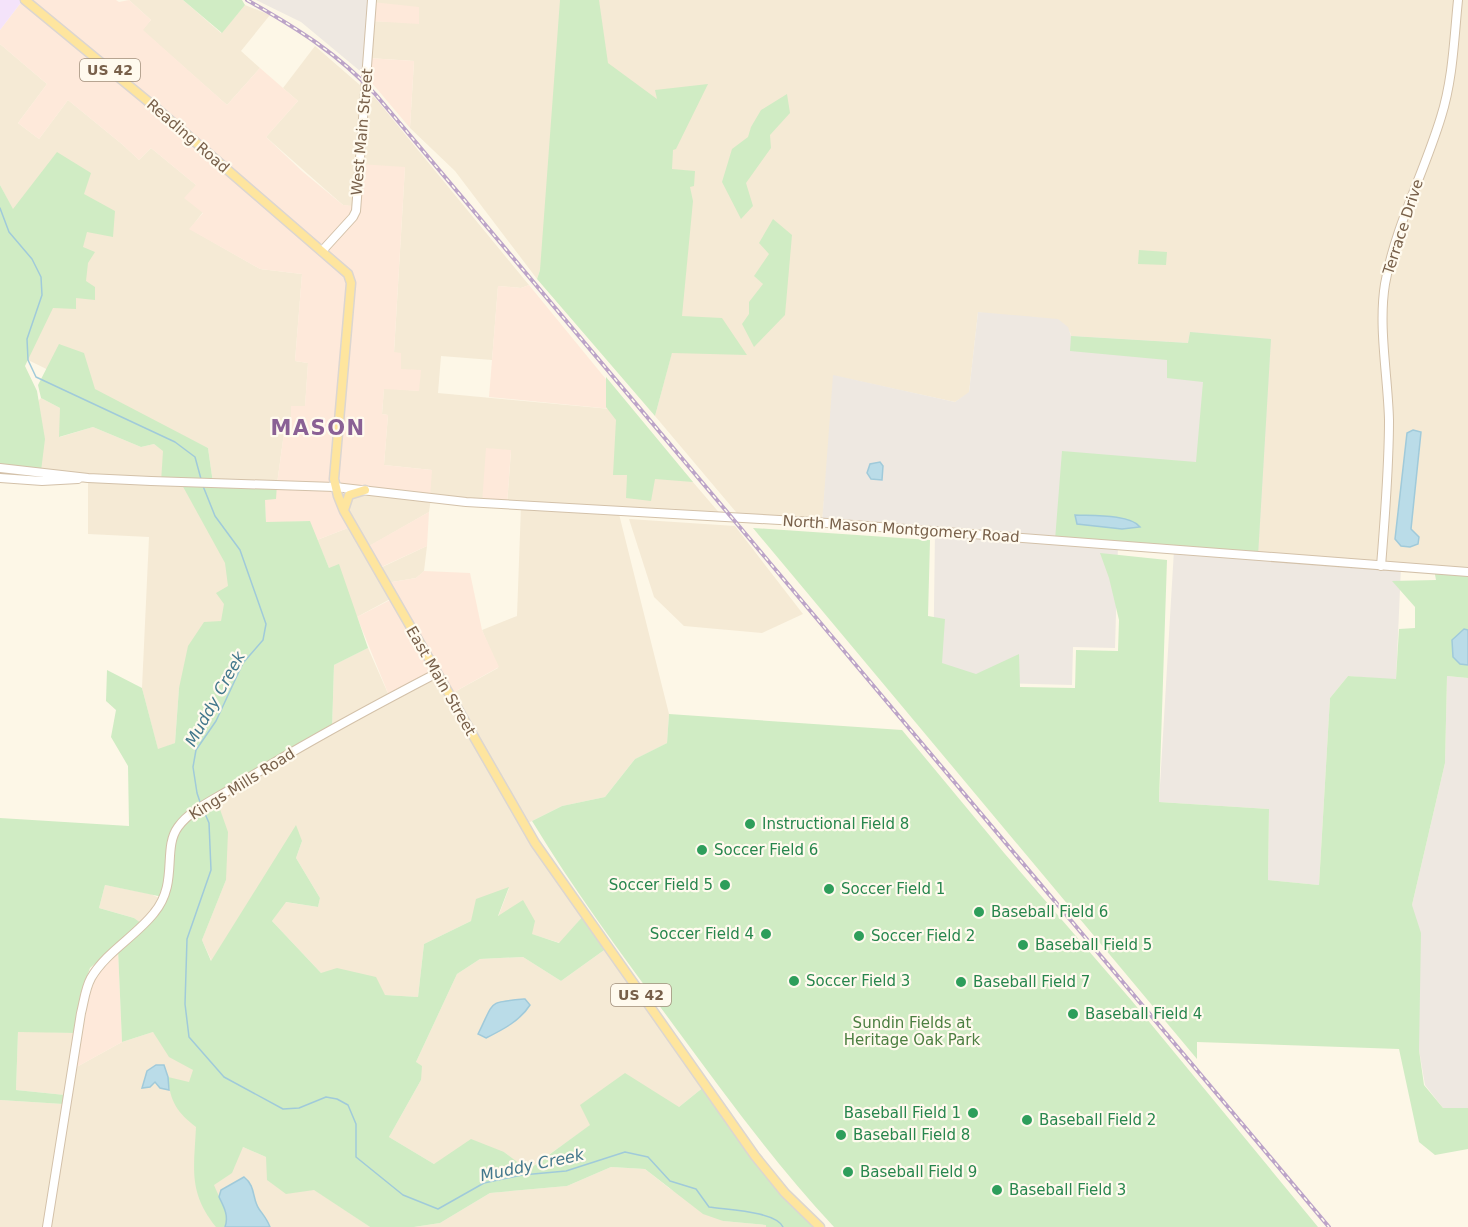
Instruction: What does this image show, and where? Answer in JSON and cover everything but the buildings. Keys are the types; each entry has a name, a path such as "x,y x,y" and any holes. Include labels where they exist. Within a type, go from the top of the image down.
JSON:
{"main road":[{"name":"Reading Road","path":"25,0 348,274 351,283 334,471 335,487"},
{"name":"West Main Street","path":"322,251 356,211 372,0"},
{"name":"Terrace Drive","path":"1382,566 1388,452 1384,288 1395,246 1441,117 1448,90 1458,0"},
{"path":"0,468 88,478"},
{"path":"0,478 42,481 88,478"},
{"name":"North Mason Montgomery Road","path":"88,478 335,487 474,502 803,522 1468,572"},
{"name":"East Main Street","path":"335,487 344,511 524,825 554,872 754,1156 790,1199 820,1227"},
{"path":"344,511 349,495 365,490"},
{"name":"Kings Mills Road","path":"47,1227 81,1013 88,984 98,968 143,925 163,900 169,884 173,837 177,828 189,816 216,798 298,749 437,673"}],"shaded area":[{"path":"0,0 23,0 0,30"},
{"path":"23,0 116,0 119,2 129,0 151,20 143,30 227,105 260,68 298,101 266,137 343,205 355,206 359,164 405,167 394,352 401,353 401,369 421,370 419,391 384,389 382,414 388,415 384,465 432,470 430,498 336,487 353,526 317,540 309,521 266,523 264,484 277,484 286,418 291,418 291,406 305,406 308,363 295,361 302,274 260,269 189,229 203,213 184,198 196,185 151,148 139,160 68,100 39,139 18,123 47,84 0,44 0,30"},
{"path":"129,0 183,0 221,33 245,5 270,15 241,51 260,68 227,105 142,30 151,20"},
{"path":"256,0 372,0 366,76 301,22"},
{"path":"373,0 1468,0 1468,572 1258,556 1190,332 1188,343 1071,336 1070,332 978,312 969,393 955,402 835,376 822,523 741,518 655,416 672,352 540,270 537,279 455,171 410,128 414,61 368,58 371,21 419,23 372,2"},
{"path":"372,2 419,7 419,24 371,21"},
{"path":"0,44 47,84 18,123 39,139 68,100 139,160 151,148 196,185 203,212 190,229 260,269 302,274 295,361 308,363 305,407 291,418 286,418 277,484 213,483 208,448 28,360 90,174 13,210 0,185"},
{"path":"315,46 376,99 529,285 521,288 498,286 492,360 441,356 438,393 632,411 722,516 618,510 669,714 667,743 635,759 605,797 562,806 524,825 584,915 560,943 531,934 498,917 509,888 471,921 424,944 418,997 385,995 321,973 272,921 285,902 318,907 320,898 296,858 302,841 212,962 202,940 226,880 216,798 332,731 334,665 368,648 390,698 437,673 449,695 498,668 482,630 517,616 521,506 507,505 511,451 482,503 431,498 429,512 366,548 378,569 427,546 424,571 416,578 386,583 394,597 357,617 329,568 317,540 353,526 335,487 432,470 384,465 388,415 382,414 384,388 419,391 401,369 394,353 405,167 356,207 343,205 266,137 298,101 283,88"},
{"path":"368,58 414,61 410,128 366,76"},
{"path":"529,285 632,411 489,397 498,286 521,288"},
{"path":"978,312 1058,319 1068,327 1071,336 1188,343 1190,332 1271,339 1258,556 1401,567 1396,680 1348,676 1330,698 1319,885 1268,880 1269,809 1159,802 1174,550 1118,545 1115,648 1073,647 1072,685 933,681 935,531 822,523 833,375 955,402 969,392"},
{"path":"41,398 60,408 60,437 93,427 141,447 154,444 164,451 193,483 249,577 179,688 175,743 158,750 142,688 149,537 88,534 88,478 41,471 38,401"},
{"path":"486,448 511,450 507,505 482,503"},
{"path":"429,512 427,546 377,569 365,548"},
{"path":"629,519 735,526 803,614 762,633 684,626 654,597"},
{"path":"424,571 470,573 482,630 499,667 449,695 436,673 390,698 357,617 394,598 386,583 416,578"},
{"path":"1447,676 1468,678 1468,1108 1443,1108 1425,1085 1419,1050 1412,905 1445,763"},
{"path":"105,885 151,894 163,900 143,925 134,918 99,908"},
{"path":"607,948 705,1086 679,1107 591,1125 527,1170 504,1152 434,1164 389,1137 421,1080 416,1062 457,974 480,959 523,957 561,981"},
{"path":"118,949 122,1042 73,1069 88,984"},
{"path":"18,1031 75,1033 65,1095 16,1090"},
{"path":"153,1032 193,1070 200,1197 243,1147 266,1157 370,1227 0,1227 0,1100 63,1104 73,1069 122,1042"},
{"path":"611,1167 645,1169 669,1188 723,1221 766,1225 766,1227 414,1227 440,1223 490,1193 567,1186"}],"green space":[{"path":"183,0 242,0 245,5 222,33"},
{"path":"560,0 599,0 608,63 657,99 655,90 708,84 676,149 673,150 672,169 695,171 694,186 690,187 693,201 682,316 722,318 747,355 672,353 655,416 537,279 540,270"},
{"path":"787,94 790,113 770,135 771,148 746,183 753,206 741,219 722,182 732,149 748,137 761,110"},
{"path":"57,152 91,173 84,194 115,211 113,237 87,232 83,247 95,252 88,263 86,281 95,287 95,300 76,298 76,309 53,308 25,366 37,391 45,439 41,471 0,468 0,185 13,209"},
{"path":"773,219 792,235 785,315 754,347 742,324 749,314 749,302 763,284 754,276 769,254 759,243"},
{"path":"1139,250 1167,252 1166,265 1138,264"},
{"path":"1190,332 1271,339 1258,556 1055,540 1062,451 1196,462 1203,382 1167,378 1167,360 1070,351 1071,336 1188,343"},
{"path":"59,344 84,353 95,389 208,448 213,483 277,484 276,499 265,500 266,522 310,521 329,568 339,564 368,648 334,665 332,730 216,798 228,832 226,880 202,940 211,961 296,825 302,841 296,858 320,898 318,907 286,902 272,921 321,973 337,968 376,977 385,995 418,997 424,944 471,921 476,899 509,887 498,916 523,900 535,921 532,934 559,943 584,915 607,948 561,981 523,957 480,959 457,974 416,1062 422,1066 421,1080 389,1137 434,1164 471,1139 504,1152 528,1170 590,1125 580,1105 625,1073 679,1107 705,1086 761,1165 820,1227 766,1227 766,1225 723,1221 703,1214 645,1169 611,1167 567,1186 490,1193 440,1223 414,1227 370,1227 314,1190 286,1194 267,1180 266,1157 243,1147 232,1173 214,1185 226,1216 225,1227 216,1227 201,1203 197,1191 194,1168 196,1127 176,1106 169,1086 168,1077 189,1082 193,1070 169,1057 153,1032 122,1042 118,949 143,925 163,897 105,885 99,908 134,918 141,923 90,968 80,996 75,1033 18,1032 16,1090 65,1095 63,1104 0,1100 0,818 129,826 128,766 111,737 116,710 106,701 107,670 142,688 158,749 175,743 179,688 188,646 204,622 221,621 224,604 216,593 228,586 225,563 181,483 161,482 163,451 154,444 141,447 93,427 59,437 60,408 41,398 38,385"},
{"path":"606,377 693,482 655,479 651,501 626,498 627,475 613,475 616,420 606,407"},
{"path":"753,528 930,540 928,616 945,619 942,663 976,674 1019,654 1020,687 1075,688 1076,650 1118,651 1119,620 1109,578 1100,553 1167,560 1159,802 1269,809 1268,880 1319,885 1330,698 1348,676 1396,679 1399,629 1415,628 1415,607 1392,581 1436,580 1434,569 1468,572 1468,678 1447,676 1445,763 1412,905 1421,933 1419,1050 1424,1085 1443,1108 1468,1108 1468,1149 1435,1155 1419,1142 1399,1049 1197,1042 1197,1059"},
{"name":"Sundin Fields at Heritage Oak Park","path":"669,714 902,730 1132,1001 1318,1227 834,1227 772,1155 713,1079 601,925 532,821 562,806 605,797 635,759 667,743"}],"water":[{"path":"1413,430 1421,432 1411,529 1419,537 1418,544 1410,547 1401,546 1395,539 1407,433"},
{"path":"880,462 883,466 882,480 871,479 867,473 870,464"},
{"path":"1075,515 1119,518 1140,527 1122,529 1077,524"},
{"path":"1464,629 1468,630 1468,665 1460,664 1453,657 1452,640"},
{"path":"525,999 530,1005 516,1020 486,1038 478,1034 493,1005 504,1001"},
{"path":"156,1065 164,1065 169,1090 160,1088 155,1082 150,1087 142,1088 147,1071"},
{"path":"244,1177 250,1184 257,1205 270,1227 225,1227 226,1215 219,1197 221,1190"}],"waterway":[{"name":"Muddy Creek","path":"0,208 9,232 32,259 41,277 42,295 27,339 28,360 36,377 175,442 195,457 201,479"},
{"name":"Muddy Creek","path":"200,802 193,767 196,750 216,721 243,663 263,640 266,624 240,550 215,516 203,486"},
{"name":"Muddy Creek","path":"203,809 209,823 211,870 187,939 185,1004 189,1037 224,1077 283,1109 299,1108 326,1097 337,1099 348,1105 356,1124 356,1157 403,1195 438,1209 484,1183 522,1175 566,1171 625,1152 648,1157 670,1181 696,1189 709,1207 761,1214 783,1227"}],"railway":[{"path":"247,0 316,42 362,80 376,95 1329,1227"}],"place":[{"name":"Instructional Field 8","path":"750,824"},
{"name":"Soccer Field 6","path":"702,850"},
{"name":"Soccer Field 5","path":"725,885"},
{"name":"Soccer Field 1","path":"829,889"},
{"name":"Baseball Field 6","path":"979,912"},
{"name":"Soccer Field 4","path":"766,934"},
{"name":"Soccer Field 2","path":"859,936"},
{"name":"Baseball Field 5","path":"1023,945"},
{"name":"Soccer Field 3","path":"794,981"},
{"name":"Baseball Field 7","path":"961,982"},
{"name":"Baseball Field 4","path":"1073,1014"},
{"name":"Baseball Field 1","path":"973,1113"},
{"name":"Baseball Field 2","path":"1027,1120"},
{"name":"Baseball Field 8","path":"841,1135"},
{"name":"Baseball Field 9","path":"848,1172"},
{"name":"Baseball Field 3","path":"997,1190"}],"district":[{"name":"MASON","path":"318,428"}]}
